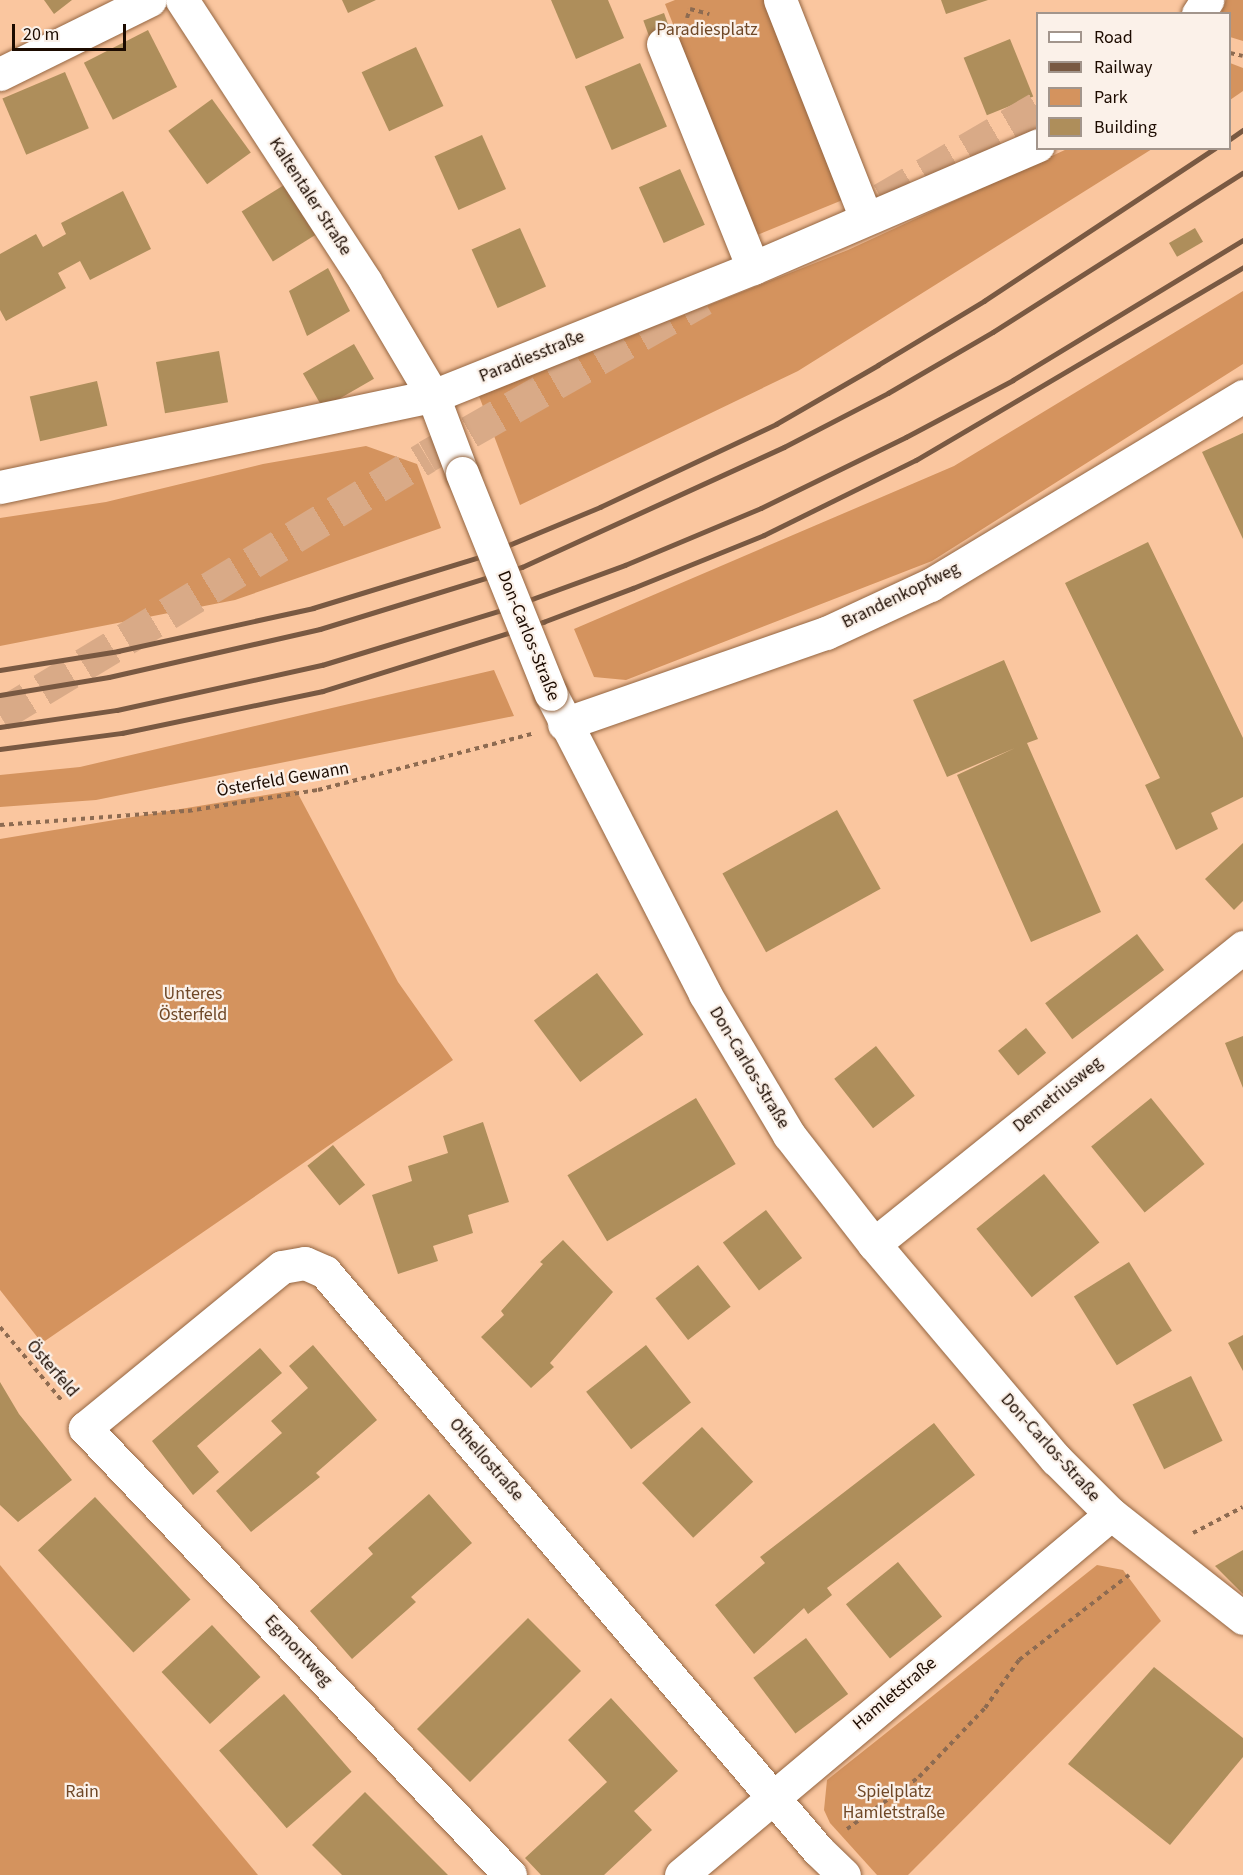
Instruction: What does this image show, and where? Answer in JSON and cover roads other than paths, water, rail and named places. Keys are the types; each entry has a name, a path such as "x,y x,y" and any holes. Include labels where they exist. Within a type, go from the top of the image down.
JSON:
{"street":[{"path":"0,74 150,0"},
{"name":"Kaltentaler Straße","path":"182,0 365,281 434,396"},
{"path":"780,0 865,216"},
{"path":"663,44 753,268"},
{"name":"Paradiesstraße","path":"0,487 434,396 753,268 865,216 1036,146"},
{"name":"Don-Carlos-Straße","path":"434,396 462,473 564,724 729,1034 789,1135 874,1244 1056,1459 1111,1514 1243,1618"},
{"name":"Brandenkopfweg","path":"564,724 826,633 930,585 1243,396"},
{"name":"Demetriusweg","path":"874,1244 1243,947"},
{"name":"Othellostraße","path":"85,1428 282,1266 305,1263 325,1272 818,1850 844,1875"},
{"name":"Egmontweg","path":"85,1428 510,1875"},
{"name":"Hamletstraße","path":"681,1875 772,1796 1111,1514"}],"tunnel":[{"path":"882,199 1036,109"},
{"path":"0,715 427,456 703,299"}],"railway":[{"path":"1231,138 1243,130"},
{"path":"0,670 118,651 313,608 480,557 600,507 776,424 878,365 984,301 1212,150"},
{"path":"0,695 109,677 320,629 522,567 784,447 888,393 993,332 1243,173"},
{"path":"0,727 117,710 322,665 502,610 625,565 761,508 906,437 1013,380 1243,240"},
{"path":"0,749 122,733 323,691 543,622 633,588 764,535 916,460 1243,267"}],"park label":[{"name":"Paradiesplatz","path":"707,30"},
{"name":"Unteres Österfeld","path":"193,1005"},
{"name":"Rain","path":"82,1792"},
{"name":"Spielplatz Hamletstraße","path":"894,1803"}]}
